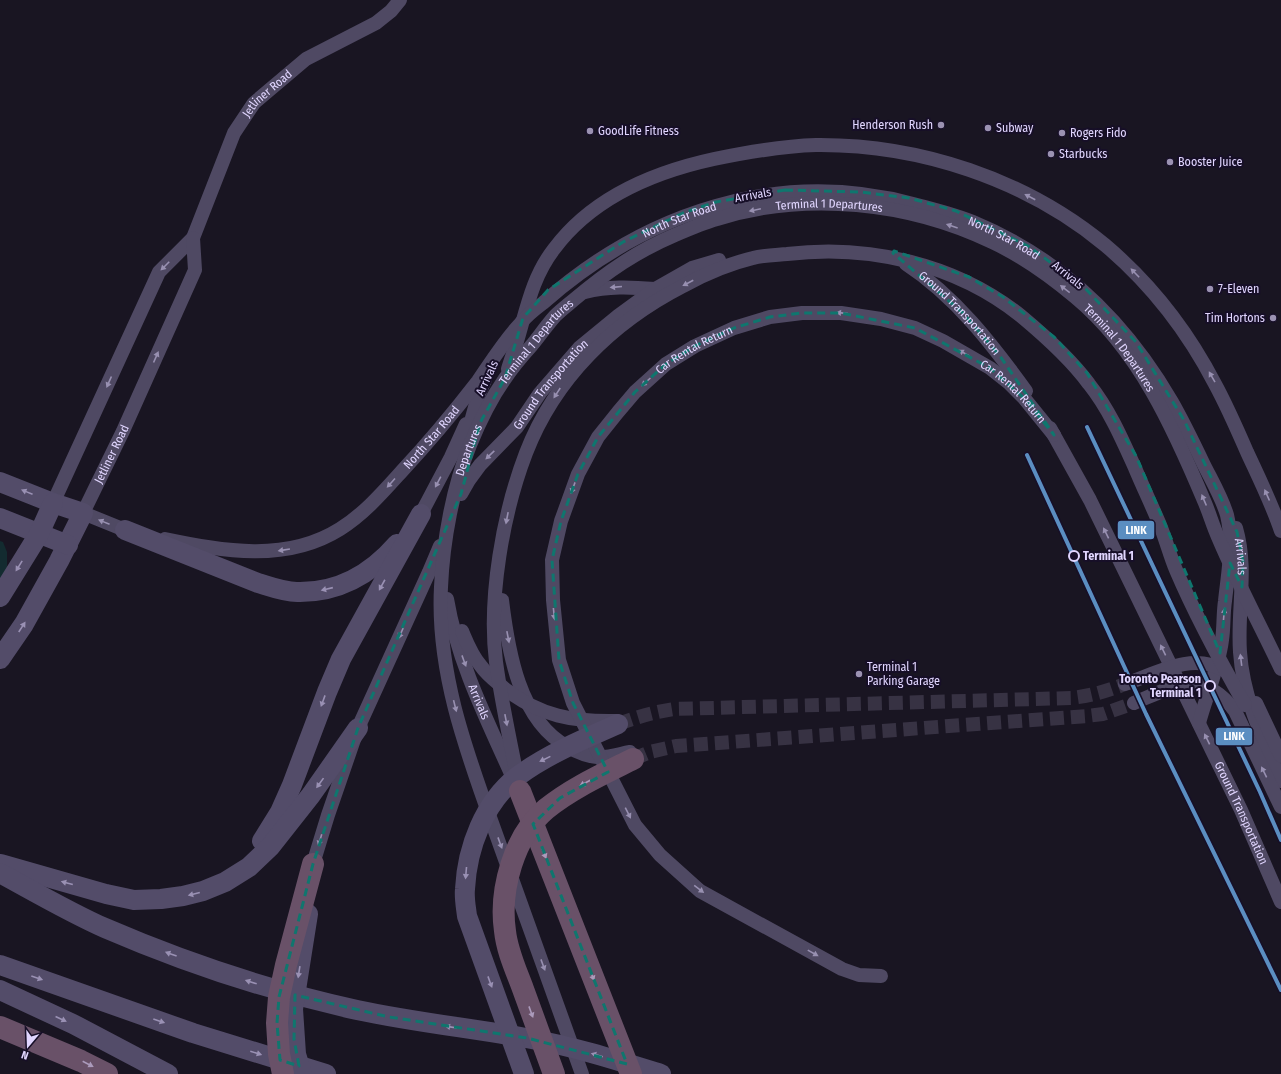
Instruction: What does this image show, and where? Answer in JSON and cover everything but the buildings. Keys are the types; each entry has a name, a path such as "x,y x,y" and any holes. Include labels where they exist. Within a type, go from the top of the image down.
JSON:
{"highway":[{"path":"554,1074 511,955 505,931 503,907 506,886 512,862 519,846 530,828 545,810 560,798 631,756"},
{"path":"520,791 631,1074"},
{"path":"283,1074 279,1054 277,1023 279,997 313,864"},
{"path":"0,1027 81,1061 107,1074"}],"street":[{"name":"Jetliner Road","path":"0,597 39,534 159,272 193,238 234,133 254,103 306,59 376,23 392,11 400,0"},
{"name":"Terminal 1 Departures","path":"505,378 528,300 535,280 544,262 560,241 579,222 594,209 621,192 650,178 683,166 763,150 823,146 858,147 902,153 950,164 1011,186 1078,225 1129,267 1161,303 1205,365 1230,414 1268,498 1281,531"},
{"name":"Arrivals","path":"520,791 489,726 463,659 450,618 441,553 444,521 453,479 478,396 490,369 507,338 548,290 580,268 623,242 683,213 716,202 745,195 777,191 828,189 883,194 908,198 956,211 984,223 1028,246 1057,265 1083,286 1136,342 1169,392 1184,420 1232,517 1237,532 1242,561 1240,653 1247,692 1256,725"},
{"name":"North Star Road","path":"84,513 125,530 206,548 240,552 263,552 285,550 314,543 340,529 380,496 448,418 520,323 567,282 593,263 642,235 686,215 736,200 776,193 822,191 880,196 951,214 990,229 1028,249 1051,264 1091,298 1118,325 1147,361 1179,414 1225,508 1229,526 1230,563 1224,609 1223,638 1199,723"},
{"name":"Terminal 1 Departures","path":"505,378 557,314 608,271 650,245 715,219 765,208 809,204 853,205 909,213 969,232 1022,258 1052,278 1079,300 1100,320 1139,371 1157,400 1175,435 1206,504 1218,537 1281,669"},
{"name":"Jetliner Road","path":"0,659 24,624 68,545 114,450 195,270 193,238"},
{"name":"Ground Transportation","path":"461,494 480,465 517,427 540,393 579,348 655,288 692,268 738,254 788,247 830,246 885,252 913,258 942,267 968,277 987,287 1034,319 1075,358 1101,392 1136,456 1196,592 1220,653"},
{"path":"520,791 496,662 496,593 503,542 513,495 524,458 535,433 553,400 572,372 606,338 632,317 657,300 708,272 756,257 811,251 881,255 927,266 974,286 999,300 1038,331 1056,347 1090,384 1119,433 1159,523 1176,570 1210,644 1256,725 1281,781"},
{"name":"Ground Transportation","path":"885,252 915,270 963,313 1000,356 1027,392 1054,435 1090,500 1199,723 1241,810 1281,902"},
{"path":"542,303 596,289 626,286 655,288"},
{"name":"Car Rental Return","path":"881,976 859,975 842,969 700,891 660,855 635,825 574,703 559,660 553,600 552,560 561,521 578,474 598,438 635,392 666,364 695,346 734,328 770,317 802,313 841,313 881,319 915,328 943,341 990,368 1024,398 1054,435"},
{"path":"302,1074 296,1054 293,1009 307,922 313,864 358,728 429,572 461,494 476,436 505,344"},
{"name":"Departures","path":"447,529 455,494 469,446 486,410 505,378"},
{"path":"225,882 247,861 280,812 341,659 451,457 478,396"},
{"path":"0,482 53,503 84,513"},
{"path":"125,530 258,583 277,589 297,592 317,591 356,579 374,567 391,551 421,514"},
{"path":"0,518 68,545"},
{"path":"447,529 447,562 452,597 462,631 480,666 518,699 537,710 558,717 574,720 617,723"},
{"path":"447,529 440,587 440,621 450,688 463,740 582,1074"},
{"path":"503,542 501,590 504,618 514,668 524,696 534,717 546,731 560,743 586,755 598,757 631,756"},
{"path":"1126,684 1183,663 1196,662 1209,664 1221,669 1232,675 1243,684 1254,699 1281,756"},
{"path":"1134,703 1178,685 1191,684 1206,686 1216,692 1227,701 1235,711 1281,807"},
{"path":"524,1074 467,916 464,891 467,866 474,842 486,814 500,794 516,777 538,762 617,723"},
{"path":"0,864 90,890 134,900 161,899 203,892 225,882 249,867 270,847 312,795 358,728"},
{"path":"0,873 104,927 148,946 208,968 277,990 356,1010 396,1018 527,1038 563,1046 661,1074"},
{"path":"0,965 219,1042 326,1074"},
{"path":"0,990 73,1024 168,1074"}],"highlighted area":[{"path":"785,190 860,192 909,198 956,211 1028,246 1083,286 1136,342 1184,420 1237,532 1243,561 1242,587 1230,563 1220,653 1136,456 1087,373 1054,337 1003,297 969,277 894,251 893,253 963,313 1000,356 1054,435 1024,398 990,368 915,328 841,313 802,313 770,317 734,328 695,346 666,364 635,392 598,437 578,474 561,521 552,560 559,660 573,703 608,772 560,798 533,824 627,1064 527,1038 389,1017 295,995 294,1039 299,1066 280,1060 277,1023 279,997 313,864 358,728 461,494 480,423 505,378 523,318 548,290 623,242 683,213 716,202"}],"green space":[{"path":"0,541 3,542 7,552 7,569 0,580"}],"tunnel":[{"path":"618,724 646,715 674,709 1071,698 1098,693 1125,684"},
{"path":"633,759 650,752 676,746 1087,716 1103,714 1134,703"}],"transit line":[{"name":"LINK","path":"1087,427 1260,792 1281,840"},
{"name":"LINK","path":"1027,455 1146,714 1281,990"}],"place":[{"name":"Henderson Rush","path":"941,125"},
{"name":"Subway","path":"988,128"},
{"name":"GoodLife Fitness","path":"590,131"},
{"name":"Rogers Fido","path":"1062,133"},
{"name":"Starbucks","path":"1051,154"},
{"name":"Booster Juice","path":"1170,162"},
{"name":"7-Eleven","path":"1210,289"},
{"name":"Tim Hortons","path":"1273,318"},
{"name":"Terminal 1","path":"1074,556"},
{"name":"Terminal 1 Parking Garage","path":"859,674"},
{"name":"Toronto Pearson Terminal 1","path":"1210,686"}]}
